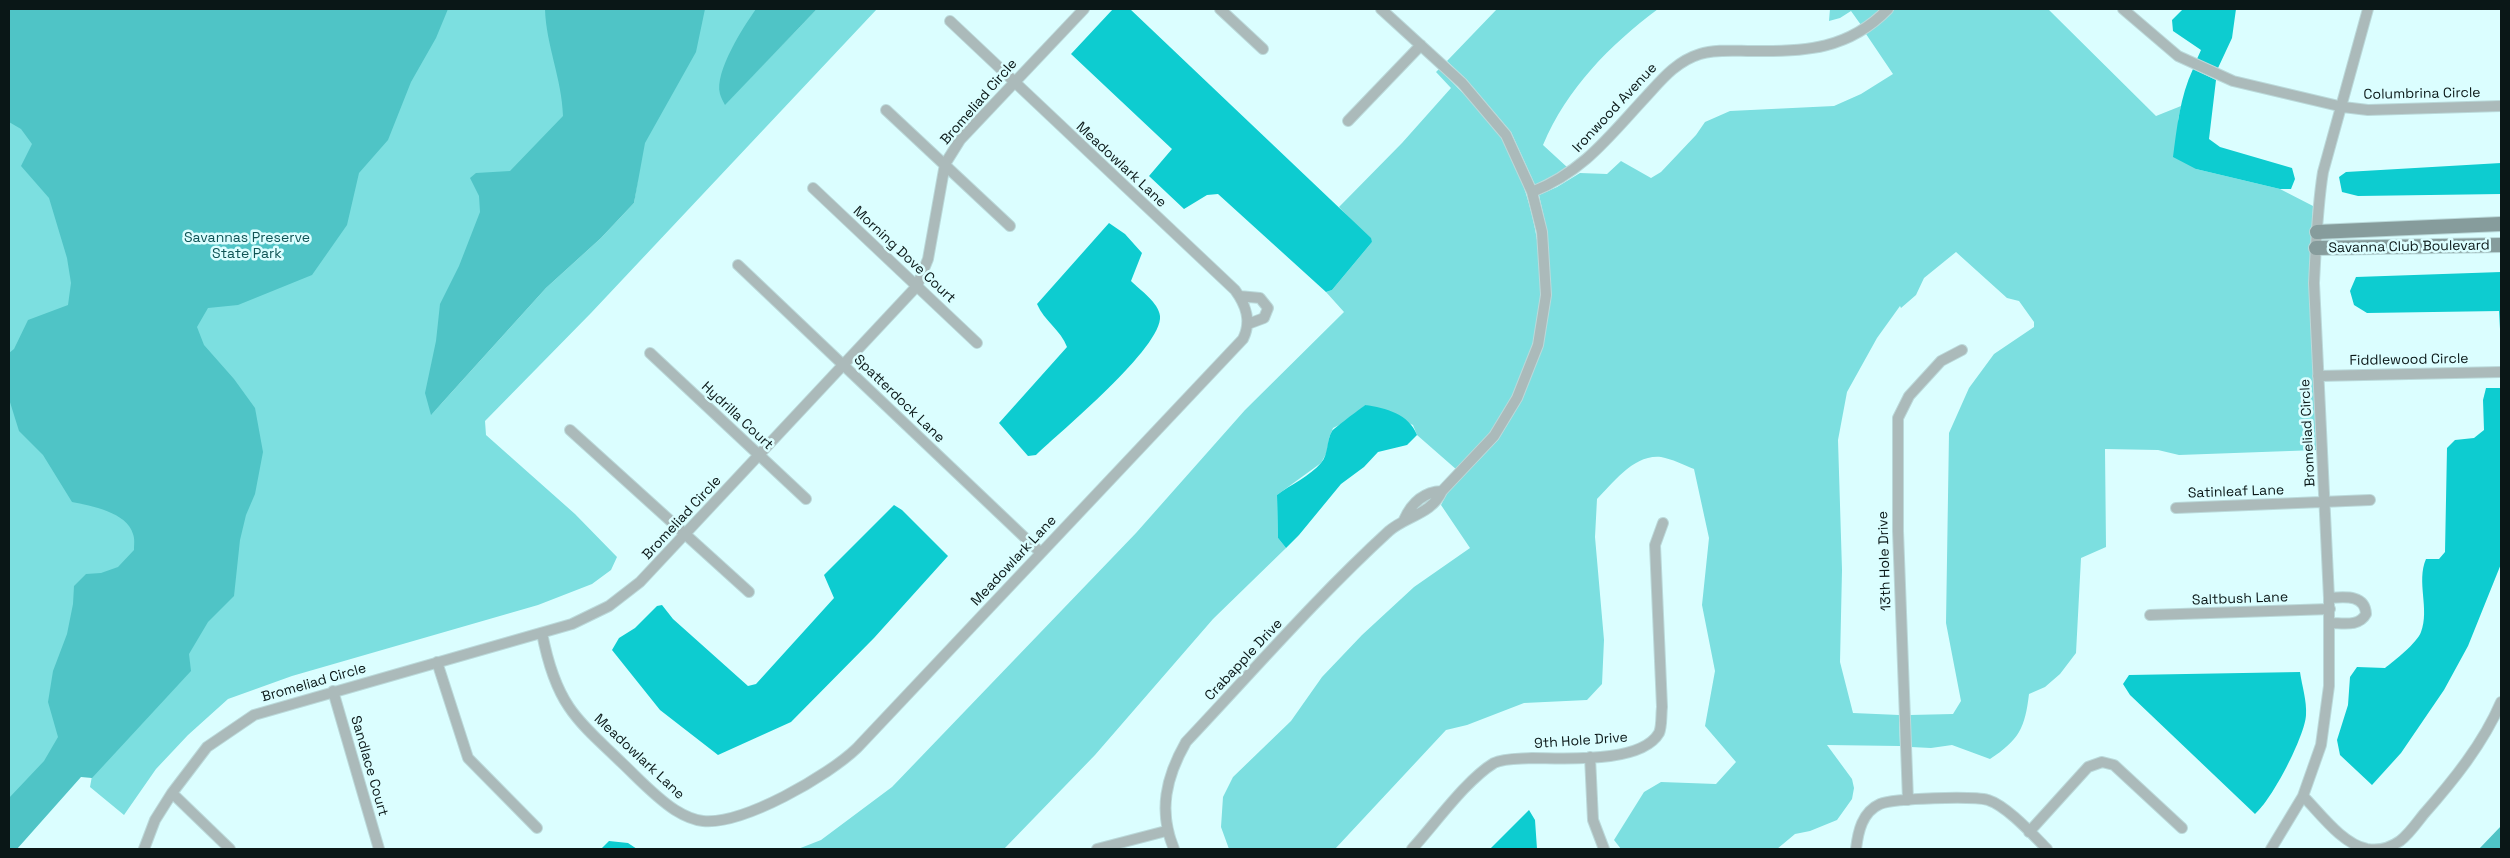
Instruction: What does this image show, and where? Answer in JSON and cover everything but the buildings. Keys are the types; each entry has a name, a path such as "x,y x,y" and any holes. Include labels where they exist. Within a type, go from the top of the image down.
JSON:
{"street":[{"name":"Bromeliad Circle","path":"144,849 155,820 172,793 207,747 254,715 542,633 585,619 622,598 686,535 758,455 917,286 928,259 945,164 960,140 1084,9"},
{"path":"1220,9 1264,49"},
{"name":"Crabapple Drive","path":"1174,849 1166,832 1167,790 1172,767 1186,742 1348,569 1404,520 1416,517 1438,501 1442,491 1494,436 1517,398 1538,345 1546,295 1542,232 1532,192 1506,135 1462,83 1381,9"},
{"name":"Ironwood Avenue","path":"1532,192 1572,172 1594,153 1671,69 1700,54 1730,50 1799,51 1829,46 1856,34 1888,9"},
{"path":"2122,9 2178,56 2233,81 2343,107"},
{"name":"Bromeliad Circle","path":"2271,849 2303,796 2320,745 2329,686 2330,609 2314,283 2316,232 2324,172 2368,9"},
{"name":"Meadowlark Lane","path":"542,633 555,680 568,707 582,724 652,791 675,810 694,820 729,819 798,790 844,760 1234,350 1245,335 1248,324 1246,310 1239,296 950,21"},
{"path":"1348,121 1421,45"},
{"name":"Columbrina Circle","path":"2343,107 2368,110 2501,106"},
{"path":"886,110 1010,226"},
{"name":"Morning Dove Court","path":"813,188 977,343"},
{"name":"Savanna Club Boulevard","path":"2316,232 2501,224"},
{"name":"Savanna Club Boulevard","path":"2316,248 2501,245"},
{"name":"Spatterdock Lane","path":"738,265 1040,552"},
{"path":"1239,296 1260,298 1268,308 1264,318 1248,324"},
{"name":"13th Hole Drive","path":"1908,800 1898,531 1898,418 1909,396 1940,361 1962,350"},
{"name":"Hydrilla Court","path":"650,353 806,499"},
{"name":"Fiddlewood Circle","path":"2318,376 2501,372"},
{"path":"570,430 749,592"},
{"name":"Satinleaf Lane","path":"2176,508 2326,504 2370,500"},
{"name":"9th Hole Drive","path":"1412,849 1476,777 1496,762 1516,759 1590,757 1634,752 1650,744 1660,732 1662,707 1655,545 1663,523"},
{"path":"2329,598 2352,597 2366,608 2366,614 2360,622 2330,623"},
{"name":"Saltbush Lane","path":"2150,615 2330,609"},
{"path":"437,662 468,758 537,828"},
{"name":"Sandlace Court","path":"333,691 379,849"},
{"path":"2303,796 2354,846 2368,849 2384,849 2405,836 2438,798 2480,742 2501,702"},
{"path":"1590,757 1593,820 1604,849"},
{"path":"2030,832 2088,767 2102,762 2114,765 2182,828"},
{"path":"172,793 230,849"},
{"path":"1856,849 1858,830 1868,814 1880,804 1908,800 1971,798 1988,800 2030,832 2047,849"},
{"path":"1097,849 1166,832"}],"green space":[{"name":"Savannas Preserve State Park","path":"9,9 797,9 725,104 817,9 877,9 591,313 485,421 486,435 575,514 617,557 611,570 592,584 538,605 292,676 228,699 188,735 156,769 124,815 90,787 92,776 190,671 9,845","holes":["638,178 634,203 601,238 546,288 431,415"]},
{"path":"9,9 448,9 436,38 411,82 388,140 359,173 347,225 312,275 238,305 208,308 197,327 204,345 234,379 255,408 263,452 255,494 246,515 240,540 234,596 208,622 189,654 191,671 92,778 81,777 17,849 9,849 9,798 44,761 58,737 48,702 53,671 67,634 73,604 74,586 86,574 101,573 118,567 134,550 134,536 124,520 116,515 98,508 72,502 43,455 19,431 9,399 9,353 14,349 28,320 68,305 71,283 67,258 49,198 21,166 32,144 21,129 9,122"},
{"path":"545,9 705,9 696,52 645,143 634,203 601,238 546,288 431,415 425,393 436,341 440,304 459,266 480,212 479,196 470,178 476,173 510,171 563,116 560,89 548,36"},
{"path":"756,9 817,9 725,105 720,94 721,74 731,50"},
{"path":"1497,9 1658,9 1623,37 1577,86 1553,124 1543,145 1568,168 1535,185 1511,132 1466,79 1447,61"},
{"path":"1830,9 1881,9 1861,25 1851,11 1840,18 1829,21"},
{"path":"1895,9 2048,9 2156,116 2181,106 2178,120 2196,169 2280,189 2313,206 2309,283 2317,450 2179,455 2158,450 2105,449 2106,547 2081,558 2076,653 2060,674 2045,687 2029,694 2023,724 2019,732 2008,746 1990,759 1952,745 1931,748 1911,747 1910,715 1953,714 1961,701 1946,623 1949,433 1969,388 1994,354 2034,327 2034,322 2019,301 2007,298 1956,252 1924,278 1916,295 1901,308 1900,306 1877,338 1847,392 1838,440 1842,570 1840,662 1853,713 1899,715 1900,746 1827,745 1852,779 1854,788 1852,799 1837,820 1810,831 1795,834 1777,849 1621,849 1614,840 1644,792 1661,782 1716,784 1736,762 1705,726 1715,671 1702,605 1709,538 1694,469 1665,458 1651,457 1642,460 1625,471 1597,499 1595,537 1604,640 1602,684 1587,700 1524,703 1467,725 1446,730 1335,849 1229,849 1221,827 1223,797 1233,777 1291,721 1322,677 1362,635 1414,587 1470,548 1441,505 1447,493 1498,440 1522,400 1542,347 1551,296 1547,231 1539,195 1580,173 1607,174 1621,161 1651,178 1661,172 1696,135 1705,122 1730,111 1834,106 1861,94 1893,74 1866,34"},
{"path":"1439,69 1472,103 1502,139 1526,194 1532,215 1539,256 1541,296 1536,332 1531,350 1518,385 1500,418 1483,443 1457,470 1417,435 1413,425 1365,405 1347,421 1333,428 1327,452 1321,463 1277,495 1278,538 1286,548 1213,619 1095,755 1004,849 798,849 821,840 892,787 1136,533 1245,410 1344,312 1326,292 1332,290 1372,242 1339,207 1402,143 1451,88 1436,72"},
{"path":"2501,826 2501,849 2479,849"}],"shaded area":[{"path":"1113,9 1130,9 1371,238 1372,242 1332,290 1326,292 1218,194 1207,195 1184,209 1149,176 1172,149 1071,54"},
{"path":"2183,9 2236,9 2232,38 2218,68 2197,59 2201,50 2173,31 2172,20"},
{"path":"2193,69 2216,80 2209,139 2220,147 2292,168 2295,179 2291,189 2280,189 2196,169 2173,157 2182,101"},
{"path":"2501,163 2501,194 2358,196 2342,192 2339,177 2346,172"},
{"path":"1109,223 1125,234 1142,253 1131,281 1153,302 1159,311 1160,316 1157,330 1145,348 1108,389 1036,455 1028,456 999,423 1067,347 1037,304"},
{"path":"2501,272 2501,347 2499,311 2367,313 2354,305 2350,291 2356,277"},
{"path":"2486,388 2501,388 2501,564 2468,646 2444,690 2401,753 2372,785 2340,755 2337,740 2348,705 2350,677 2357,667 2385,668 2410,646 2421,632 2424,614 2423,568 2426,559 2439,559 2445,552 2447,448 2455,440 2474,438 2484,430 2483,400"},
{"path":"1365,405 1389,410 1403,417 1417,435 1407,445 1378,452 1364,467 1341,484 1286,548 1278,538 1277,495 1306,476 1321,463 1324,459 1332,431"},
{"path":"894,505 902,510 948,556 874,638 791,722 718,755 660,710 612,650 619,638 635,628 657,606 662,605 673,619 748,686 756,684 834,598 824,575"},
{"path":"2300,672 2306,704 2304,725 2294,752 2278,782 2270,796 2255,814 2130,695 2123,684 2129,675"},
{"path":"1529,810 1535,820 1537,849 1490,849"},
{"path":"609,841 628,843 637,849 601,849"}]}
